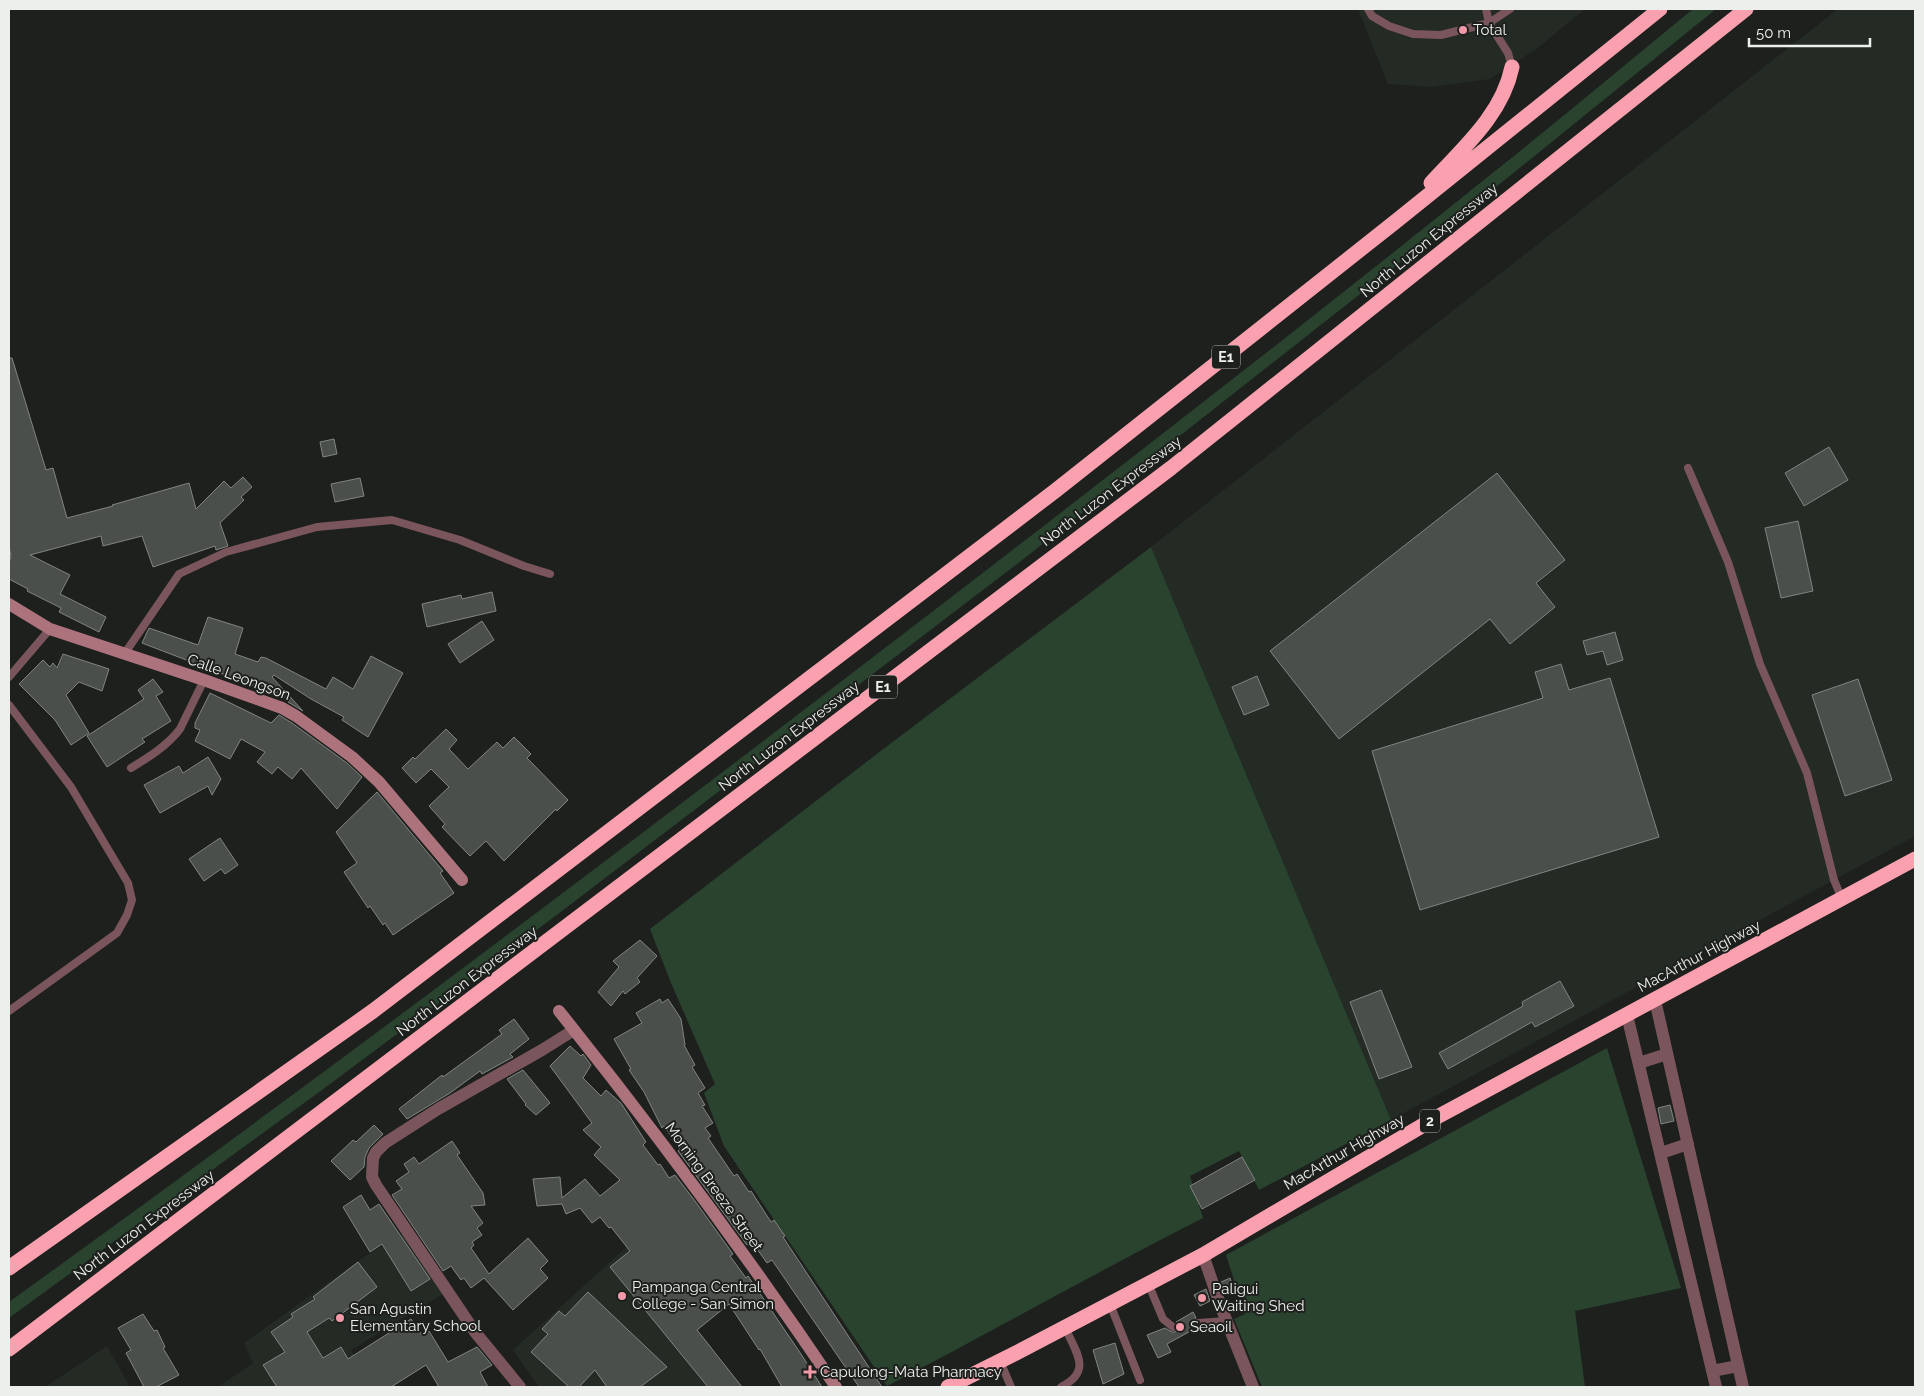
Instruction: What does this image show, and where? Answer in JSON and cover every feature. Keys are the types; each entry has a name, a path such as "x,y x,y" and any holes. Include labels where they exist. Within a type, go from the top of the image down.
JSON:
{"highway":[{"name":"E1","path":"9,1268 373,1011 1048,497 1660,9"},
{"name":"North Luzon Expressway","path":"9,1349 1171,468 1746,9"},
{"path":"1395,222 1491,117 1508,85 1512,67"},
{"name":"MacArthur Highway","path":"948,1387 1203,1254 1437,1118 1915,859"}],"main road":[{"name":"Calle Leongson","path":"9,604 50,629 204,680 289,712 346,752 379,782 462,880"},
{"name":"Morning Breeze Street","path":"559,1011 643,1118 726,1230 836,1387"}],"street":[{"path":"1655,1000 1743,1387"},
{"path":"1627,1015 1716,1387"},
{"path":"520,1387 475,1332 431,1267 376,1185 372,1177 371,1166 376,1152 385,1143 408,1127 574,1030"},
{"path":"1639,1063 1667,1054"},
{"path":"1660,1154 1688,1144"},
{"path":"1203,1254 1253,1387"},
{"path":"1712,1371 1738,1366"}],"lane":[{"path":"1368,9 1372,16 1389,26 1413,34 1441,35 1489,24 1510,9"},
{"path":"1486,9 1489,24 1508,53 1512,67"},
{"path":"1688,468 1728,562 1760,664 1808,773 1834,880 1842,899"},
{"path":"125,653 180,574 226,552 317,527 392,520 460,540 524,566 550,574"},
{"path":"9,677 50,629"},
{"path":"131,768 162,748 180,729 204,680"},
{"path":"9,705 71,787 128,883 132,900 127,916 117,933 9,1011"},
{"path":"1148,1283 1163,1319 1173,1327"},
{"path":"1110,1304 1140,1380"},
{"path":"1198,1323 1227,1321"},
{"path":"1061,1387 1073,1381 1078,1375 1080,1365 1065,1327"},
{"path":"1000,1361 1011,1387"}],"shaded area":[{"name":"Total","path":"1358,9 1585,9 1535,50 1490,79 1431,87 1388,84"},
{"path":"1838,9 1915,9 1915,836 1391,1120 1151,547"},
{"name":"San Agustin Elementary School","path":"403,1234 443,1294 351,1350 374,1387 218,1387 253,1363 244,1343 364,1257"},
{"name":"Pampanga Central College - San Simon","path":"631,1243 742,1387 539,1387 513,1350"},
{"path":"107,1346 130,1387 45,1387"}],"green space":[{"path":"1693,9 1716,9 1506,179 1021,561 558,914 322,1090 9,1318 9,1302 447,980 958,592 1343,293"},
{"path":"1151,547 1391,1120 1259,1190 1239,1151 1190,1176 1203,1218 887,1386 724,1146 704,1093 715,1084 671,983 650,929 882,750"},
{"path":"1607,1048 1681,1288 1575,1311 1585,1387 1262,1387 1234,1319 1245,1314 1226,1255"}],"building":[{"path":"9,358 12,358 46,470 53,468 67,518 189,483 196,509 224,481 231,488 243,477 252,487 241,497 244,500 220,523 228,546 216,550 215,546 153,567 142,536 103,546 101,536 30,555 70,575 60,594 106,617 99,632 59,612 61,608 27,591 28,589 9,579 9,562 11,557 9,545"},
{"path":"334,439 337,454 323,457 320,442"},
{"path":"1829,447 1848,480 1804,506 1785,473"},
{"path":"1497,473 1565,560 1536,583 1555,607 1510,644 1490,619 1339,739 1270,651"},
{"path":"360,478 364,496 335,502 331,484"},
{"path":"1798,521 1813,591 1781,598 1765,528"},
{"path":"492,592 496,611 427,627 422,604 461,595 462,599"},
{"path":"208,617 243,628 235,654 258,662 261,657 266,658 326,689 333,677 353,689 371,656 403,673 368,737 342,720 344,717 311,699 274,675 272,677 303,711 288,702 289,700 256,683 254,686 142,643 149,628 198,645"},
{"path":"482,621 494,640 460,663 448,644"},
{"path":"1615,632 1623,660 1607,665 1603,651 1587,655 1583,641"},
{"path":"63,654 109,669 102,691 79,682 66,695 89,733 71,745 55,720 19,684 43,660 50,667 53,663 57,668"},
{"path":"1561,664 1569,690 1610,678 1659,837 1420,910 1372,751 1543,698 1535,672"},
{"path":"1257,676 1269,705 1244,715 1232,687"},
{"path":"153,679 163,692 156,696 171,721 142,739 145,742 107,767 87,736 144,699 138,690"},
{"path":"1858,679 1892,780 1845,796 1812,695"},
{"path":"210,693 271,723 279,715 347,763 362,777 337,809 301,768 292,779 278,767 272,774 257,762 265,752 241,739 230,759 195,741 200,730 195,728 195,723"},
{"path":"446,729 457,740 449,749 468,769 497,742 503,748 514,737 531,754 527,758 568,800 557,811 556,809 504,861 486,841 470,856 442,827 445,824 429,806 449,787 431,769 416,783 402,768 413,757 415,759"},
{"path":"208,757 221,779 212,795 208,786 160,813 144,785 179,766 183,773"},
{"path":"377,792 443,871 440,873 454,893 393,935 385,923 383,925 370,906 368,908 344,872 357,863 336,832"},
{"path":"220,838 238,865 225,874 221,869 204,881 189,859"},
{"path":"640,940 657,956 637,978 640,982 625,994 623,991 611,1006 598,992 619,967 613,961"},
{"path":"1560,981 1574,1006 1535,1027 1532,1022 1448,1069 1439,1053 1523,1006 1522,1002"},
{"path":"1381,990 1412,1067 1379,1079 1350,1002"},
{"path":"660,999 662,1003 668,999 681,1019 684,1045 695,1065 692,1067 705,1088 698,1093 705,1105 702,1106 713,1123 705,1128 711,1136 708,1138 734,1176 737,1174 749,1192 751,1191 771,1222 774,1220 785,1236 783,1237 882,1387 859,1387 772,1260 767,1263 752,1242 747,1245 678,1151 680,1149 664,1126 662,1128 644,1092 629,1070 631,1069 614,1039 642,1023 636,1013"},
{"path":"514,1019 529,1039 510,1054 513,1057 482,1074 480,1071 450,1093 407,1119 399,1109 442,1075 443,1077 502,1034 499,1030"},
{"path":"570,1046 581,1056 583,1054 591,1065 583,1078 601,1096 606,1090 621,1103 646,1142 643,1145 658,1165 660,1164 669,1178 675,1175 695,1201 733,1254 730,1256 746,1278 748,1276 822,1387 782,1387 760,1349 729,1304 697,1330 742,1387 708,1387 610,1267 630,1251 611,1227 609,1228 600,1217 592,1223 580,1208 566,1214 562,1204 537,1206 533,1179 560,1177 562,1198 585,1179 600,1196 620,1180 594,1155 601,1147 583,1130 592,1123 550,1066"},
{"path":"523,1070 550,1103 536,1115 525,1105 507,1079"},
{"path":"1670,1105 1674,1121 1661,1124 1658,1108"},
{"path":"374,1125 383,1134 369,1148 365,1157 364,1167 350,1180 331,1161 353,1140 356,1142"},
{"path":"452,1141 460,1153 457,1155 483,1193 485,1205 471,1206 483,1223 477,1228 482,1235 472,1242 474,1245 471,1248 489,1274 528,1238 548,1261 540,1269 548,1278 513,1310 484,1278 471,1288 464,1278 461,1280 451,1266 443,1271 392,1195 402,1189 396,1181 409,1172 404,1164 414,1157 419,1164"},
{"path":"1242,1157 1255,1180 1202,1209 1190,1186"},
{"path":"361,1195 370,1210 379,1204 430,1279 411,1291 382,1244 370,1252 343,1207"},
{"path":"358,1262 377,1287 332,1321 329,1318 307,1332 323,1358 341,1347 348,1359 411,1319 422,1335 429,1331 448,1362 477,1347 492,1365 480,1372 488,1387 439,1387 426,1365 391,1387 277,1387 263,1365 285,1352 271,1332 293,1317 291,1314 315,1299 313,1297"},
{"path":"1230,1278 1234,1290 1225,1294 1221,1282"},
{"name":"Paligui Waiting Shed","path":"1206,1289 1210,1301 1200,1306 1194,1295"},
{"path":"588,1292 667,1367 640,1387 607,1387 595,1370 579,1387 569,1387 531,1352 548,1334 542,1329 559,1311 565,1316"},
{"path":"1193,1312 1196,1318 1192,1324 1196,1328 1167,1344 1171,1352 1158,1358 1147,1335 1165,1328 1175,1332 1179,1327 1176,1322"},
{"path":"143,1314 154,1331 157,1330 165,1347 163,1348 179,1375 156,1387 144,1387 126,1353 131,1350 118,1328"},
{"path":"1115,1343 1124,1374 1103,1384 1093,1350"}],"place":[{"name":"Total","path":"1463,30"},
{"name":"Pampanga Central College - San Simon","path":"622,1296"},
{"name":"Paligui Waiting Shed","path":"1202,1298"},
{"name":"San Agustin Elementary School","path":"340,1318"},
{"name":"Seaoil","path":"1180,1327"},
{"name":"Capulong-Mata Pharmacy","path":"810,1372"}]}
